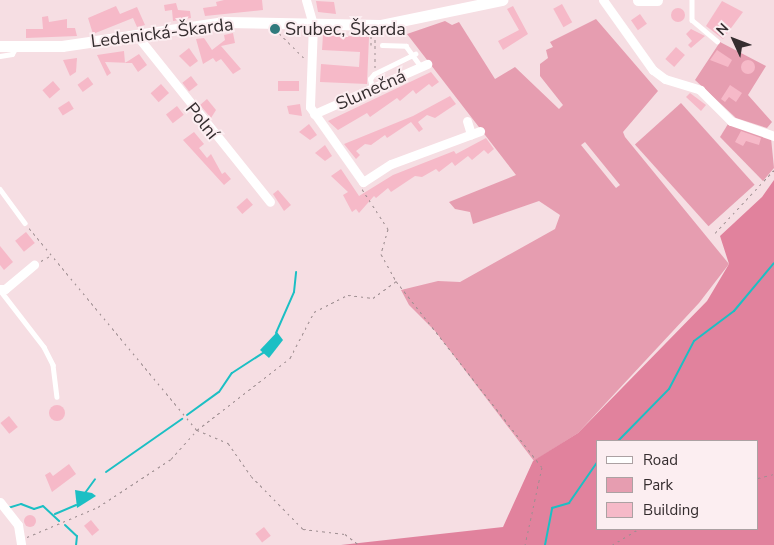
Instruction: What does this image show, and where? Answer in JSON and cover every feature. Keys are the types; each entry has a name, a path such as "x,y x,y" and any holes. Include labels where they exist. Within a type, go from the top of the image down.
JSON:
{"main road":[{"name":"Ledenická-Škarda","path":"0,46 15,49 138,38 224,22 279,24 394,23 502,0"},
{"path":"638,0 657,0"}],"street":[{"path":"306,0 313,24"},
{"path":"603,0 653,70 665,79 700,90 732,121 774,136"},
{"name":"Slunečná","path":"313,24 308,92 314,114 359,185"},
{"name":"Polní","path":"138,38 270,202"},
{"name":"Slunečná","path":"314,114 373,90 424,65"},
{"path":"467,121 471,134"},
{"path":"359,185 392,164 480,130"},
{"path":"0,289 5,289 34,265"},
{"path":"4,506 21,542"}],"lane":[{"path":"692,0 692,20 717,41"},
{"path":"382,45 406,46 424,65"},
{"path":"0,56 12,54 15,49"},
{"path":"373,90 370,79 376,73 414,54"},
{"path":"0,189 25,224"},
{"path":"0,289 47,353 53,365 57,397"}],"path":[{"path":"279,24 278,32 302,58 310,58"},
{"path":"365,34 372,35 370,45 374,45"},
{"path":"375,34 376,73"},
{"path":"715,233 774,170"},
{"path":"359,185 388,229 381,254 396,281 542,467 525,545"},
{"path":"25,224 197,430 228,443 251,476 303,529 345,534 359,545"},
{"path":"34,265 51,255"},
{"path":"21,542 98,507 172,460 197,430 290,358 314,312 348,295 373,298 396,281"},
{"path":"759,478 774,474"},
{"path":"612,545 638,530"}],"green space":[{"path":"596,19 658,91 623,132 625,137 729,264 699,303 578,433 534,461 435,331 409,305 401,290 438,281 460,282 555,229 560,215 539,201 473,224 470,212 455,209 449,202 516,175 407,34 445,21 452,25 459,22 495,79 515,67 559,109 563,105 540,76 540,64 548,58 546,50 553,47 550,42","holes":["585,142 620,185 616,188 581,145"]},
{"path":"720,42 766,66 748,95 772,122 767,128 736,118 695,80"},
{"path":"681,103 755,185 709,226 635,144"},
{"path":"728,124 771,138 774,168 763,181 720,137"}],"shaded area":[{"path":"774,180 774,545 341,545 503,527 533,461 578,433 707,301 729,264 720,236 762,197"}],"water":[{"path":"277,332 283,340 269,358 260,350"},
{"path":"75,490 92,493 96,496 77,508"}],"building":[{"path":"224,0 262,0 263,10 205,16 203,8 217,6 216,2"},
{"path":"316,1 334,2 336,14 318,12"},
{"path":"722,1 743,12 723,39 706,26"},
{"path":"176,3 178,10 190,11 191,18 173,21 172,10 165,11 164,5"},
{"path":"562,4 572,22 563,27 553,9"},
{"path":"116,6 120,14 137,7 145,25 137,27 133,18 93,34 88,18"},
{"path":"513,6 528,34 503,50 498,41 519,30 507,9"},
{"path":"678,8 683,10 685,15 683,20 678,22 673,20 671,15 673,10"},
{"path":"640,14 647,24 638,30 631,20"},
{"path":"48,16 49,22 67,19 67,28 75,28 77,36 26,38 26,29 43,29 42,17"},
{"path":"691,29 705,36 691,48 688,45 692,41 686,34"},
{"path":"233,33 235,43 221,46 241,69 233,74 221,59 216,62 213,58 203,64 196,39 204,38 212,50 225,40 224,35"},
{"path":"323,35 369,37 367,84 320,82 321,64 359,67 360,52 322,50"},
{"path":"676,47 685,55 674,67 665,59"},
{"path":"189,48 198,61 190,67 179,56"},
{"path":"717,50 732,60 728,67 710,60"},
{"path":"124,51 125,63 105,62 111,73 107,76 97,55"},
{"path":"139,54 147,65 138,72 132,63 125,63"},
{"path":"77,58 76,72 70,76 63,60"},
{"path":"748,60 753,62 755,67 753,72 748,74 743,72 741,67 743,62"},
{"path":"431,72 439,82 432,87 429,84 416,94 413,90 400,101 397,98 370,117 367,113 338,130 328,121"},
{"path":"191,76 198,85 189,91 182,83"},
{"path":"88,77 93,84 83,92 77,85"},
{"path":"53,81 60,89 50,98 42,90"},
{"path":"278,81 299,81 299,91 278,91"},
{"path":"161,84 169,93 159,102 151,93"},
{"path":"730,85 742,93 736,102 729,97 725,102 721,99"},
{"path":"690,93 706,105 701,111 686,97"},
{"path":"450,96 456,104 435,118 427,115 418,122 423,129 419,132 411,122 387,138 385,135 371,145 365,144 356,151 360,155 356,159 344,144 413,116"},
{"path":"207,99 216,110 211,118 200,105"},
{"path":"69,101 74,109 63,116 58,108"},
{"path":"300,104 302,116 289,114 287,106"},
{"path":"177,106 184,115 173,123 166,115"},
{"path":"309,124 317,135 310,140 299,132"},
{"path":"741,131 761,138 759,145 746,141 743,146 735,142"},
{"path":"194,132 204,144 199,148 207,158 211,154 222,174 225,172 231,179 224,185 183,140"},
{"path":"486,138 494,149 488,154 484,150 472,160 468,156 455,166 452,162 439,172 436,169 422,177 415,176 391,192 388,188 376,198 374,196 359,213 356,209 352,212 343,195 348,192 331,176 341,169 359,196 393,175 454,151 456,154"},
{"path":"325,145 332,156 325,161 315,153"},
{"path":"278,190 291,205 284,211 273,194"},
{"path":"247,198 253,205 242,214 236,207"},
{"path":"26,232 35,243 24,252 15,241"},
{"path":"0,246 13,262 4,270 0,265"},
{"path":"57,405 63,407 65,413 63,419 57,421 51,419 49,413 51,407"},
{"path":"9,416 18,427 9,434 0,423"},
{"path":"69,464 76,474 52,492 45,475 50,472 53,476"},
{"path":"28,515 32,515 36,521 32,527 28,527 24,523 24,519"},
{"path":"91,520 99,530 92,536 84,526"},
{"path":"264,527 271,536 262,542 255,534"}],"waterway":[{"path":"619,440 669,389 694,341 734,311 774,263"},
{"path":"276,333 294,292 296,272"},
{"path":"187,415 219,392 232,373 264,352"},
{"path":"106,472 182,419"},
{"path":"545,545 552,508 569,503 596,464"},
{"path":"85,493 95,479"},
{"path":"8,508 21,504 34,509 43,506 59,521"},
{"path":"55,514 76,505"},
{"path":"65,525 77,536 76,545"}],"place":[{"name":"Srubec, Škarda","path":"275,29"}]}
